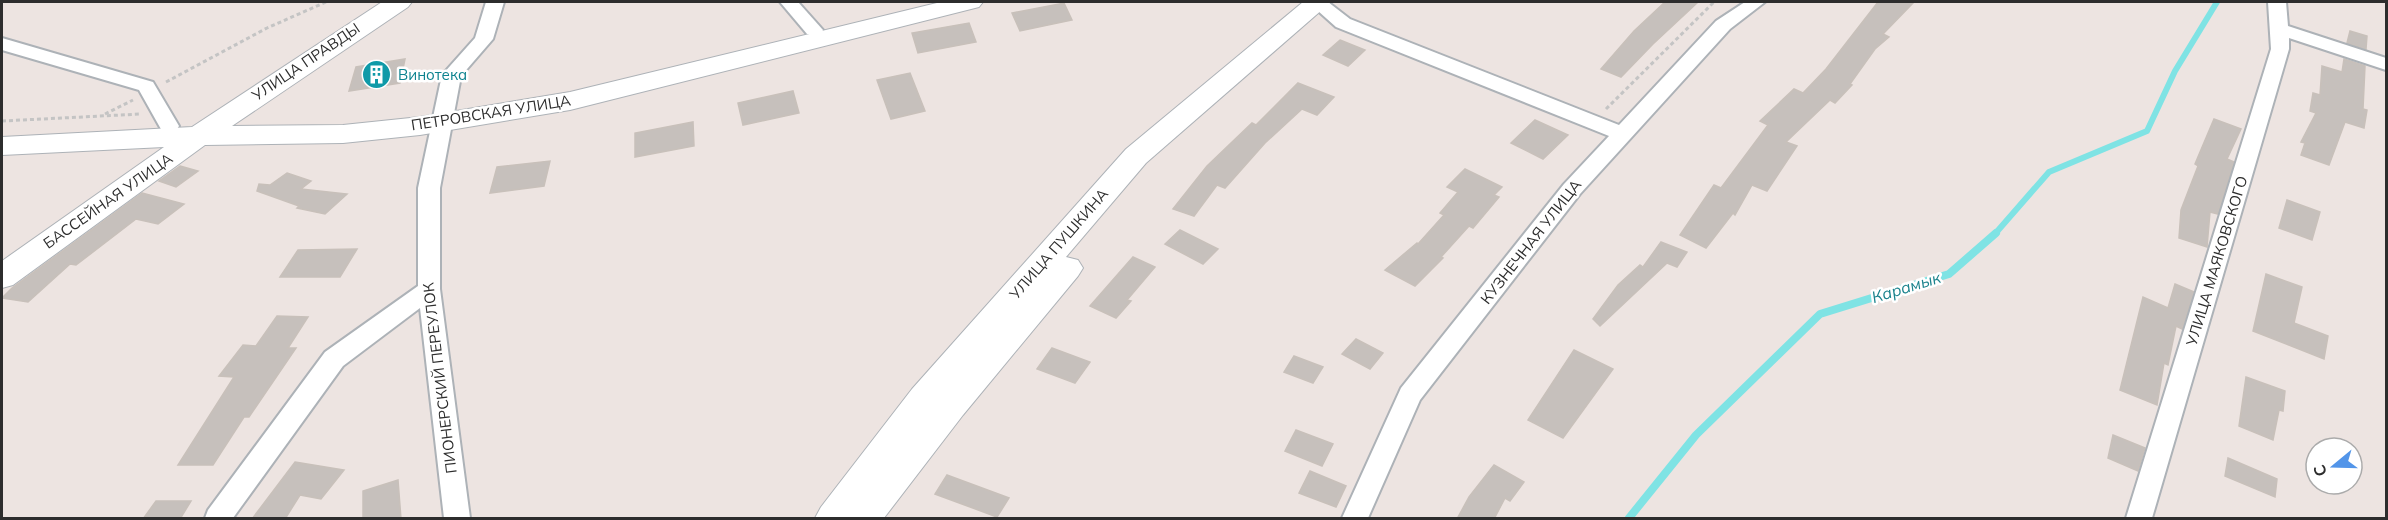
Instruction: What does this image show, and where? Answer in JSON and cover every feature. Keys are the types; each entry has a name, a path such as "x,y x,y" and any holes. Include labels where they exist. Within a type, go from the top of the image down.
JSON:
{"street":[{"name":"УЛИЦА ПРАВДЫ","path":"207,130 323,49 399,2"},
{"name":"ПИОНЕРСКИЙ ПЕРЕУЛОК","path":"457,519 429,289 429,188 452,75 484,39 495,2"},
{"path":"789,2 814,30"},
{"path":"442,118 567,91 932,2"},
{"name":"ПЕТРОВСКАЯ УЛИЦА","path":"2,146 207,130 343,134 442,118 570,102 970,2"},
{"name":"КУЗНЕЧНАЯ УЛИЦА","path":"1355,519 1410,395 1572,189 1723,25 1756,2"},
{"name":"УЛИЦА МАЯКОВСКОГО","path":"2139,519 2280,50 2277,2"},
{"path":"1325,4 1343,23 1622,134"},
{"name":"УЛИЦА ПУШКИНА","path":"834,519 924,399 1136,156 1325,4"},
{"name":"УЛИЦА ПУШКИНА","path":"863,519 951,405 1155,164 1325,4"},
{"path":"2279,28 2386,64"},
{"path":"2,44 146,86 169,126"},
{"path":"2,134 169,126 207,130"},
{"name":"БАССЕЙНАЯ УЛИЦА","path":"2,277 207,130"},
{"path":"218,519 334,359 429,289"}],"path":[{"path":"103,115 267,28 326,2"},
{"path":"1592,123 1714,2"}],"building":[{"path":"1665,2 1698,2 1621,77 1601,69 1634,31"},
{"path":"1878,2 1914,2 1883,34 1889,37 1875,49 1850,84 1852,85 1835,103 1830,100 1786,142 1797,146 1767,191 1752,185 1735,215 1733,213 1706,248 1680,235 1714,185 1721,188 1768,125 1760,121 1794,89 1803,93 1826,69"},
{"path":"1064,3 1072,20 1020,31 1012,13"},
{"path":"969,23 976,42 918,53 912,33"},
{"path":"2350,31 2367,36 2366,49 2347,43"},
{"path":"1340,40 1365,50 1348,66 1323,55"},
{"name":"Винотека","path":"405,59 400,83 349,91 356,67"},
{"path":"2344,59 2365,66 2363,109 2367,110 2364,128 2345,122 2329,165 2301,155 2305,143 2301,142 2316,113 2310,111 2313,93 2320,95 2322,66 2342,72"},
{"path":"910,73 925,111 891,119 877,80"},
{"path":"1298,83 1334,97 1317,115 1302,109 1265,143 1225,188 1217,185 1194,216 1173,209 1207,166 1252,123 1256,125"},
{"path":"793,91 799,113 743,125 738,103"},
{"path":"2214,119 2241,129 2227,159 2234,162 2218,214 2210,212 2207,247 2179,238 2181,210 2198,166 2195,164"},
{"path":"1535,120 1568,135 1543,159 1511,143"},
{"path":"693,122 694,146 635,157 635,133"},
{"path":"550,161 544,186 490,193 497,167"},
{"path":"180,166 198,171 176,187 159,181"},
{"path":"1465,169 1502,187 1494,195 1499,197 1473,228 1469,226 1441,257 1443,258 1415,286 1385,270 1418,244 1444,215 1440,213 1458,192 1447,187"},
{"path":"287,173 311,181 301,189 347,194 325,214 297,208 299,206 257,191 259,184 270,185"},
{"path":"142,193 184,204 158,224 136,219 76,265 70,264 28,302 2,298 12,288"},
{"path":"2287,200 2320,212 2312,240 2279,228"},
{"path":"1180,230 1218,249 1203,264 1165,244"},
{"path":"1661,242 1687,252 1677,267 1667,263 1600,326 1593,319 1618,285 1640,265 1643,267"},
{"path":"357,249 340,277 280,277 298,250"},
{"path":"1133,257 1155,267 1127,300 1131,301 1116,318 1090,306"},
{"path":"2266,274 2302,287 2294,323 2328,336 2324,359 2253,331"},
{"path":"2175,284 2194,292 2182,329 2176,326 2168,365 2164,363 2157,405 2120,390 2143,297 2168,308"},
{"path":"277,316 308,317 288,348 296,348 249,417 244,417 213,465 178,465 234,377 219,376 243,345 256,346"},
{"path":"1356,339 1383,353 1370,369 1342,354"},
{"path":"1052,348 1090,362 1075,383 1037,369"},
{"path":"1574,350 1613,369 1563,438 1528,420"},
{"path":"1294,356 1323,367 1313,383 1284,372"},
{"path":"2246,377 2285,391 2283,411 2279,410 2273,440 2239,426"},
{"path":"1296,430 1333,444 1322,466 1285,451"},
{"path":"2113,435 2145,448 2138,471 2108,458"},
{"path":"2228,458 2277,479 2275,497 2225,476"},
{"path":"295,462 344,470 321,499 300,495 285,519 252,519"},
{"path":"1494,465 1524,482 1510,501 1505,498 1494,519 1457,519 1469,497"},
{"path":"1310,471 1346,486 1336,507 1299,493"},
{"path":"947,475 1009,498 997,517 935,494"},
{"path":"398,480 401,519 363,519 363,491"},
{"path":"156,501 191,501 180,519 143,519"}],"waterway":[{"name":"Карамык","path":"1995,234 2049,172 2147,131 2175,71 2217,2"},
{"name":"Карамык","path":"1629,518 1696,435 1820,314 1949,274 1995,234"}],"place":[{"name":"Винотека","path":"377,75"}]}
